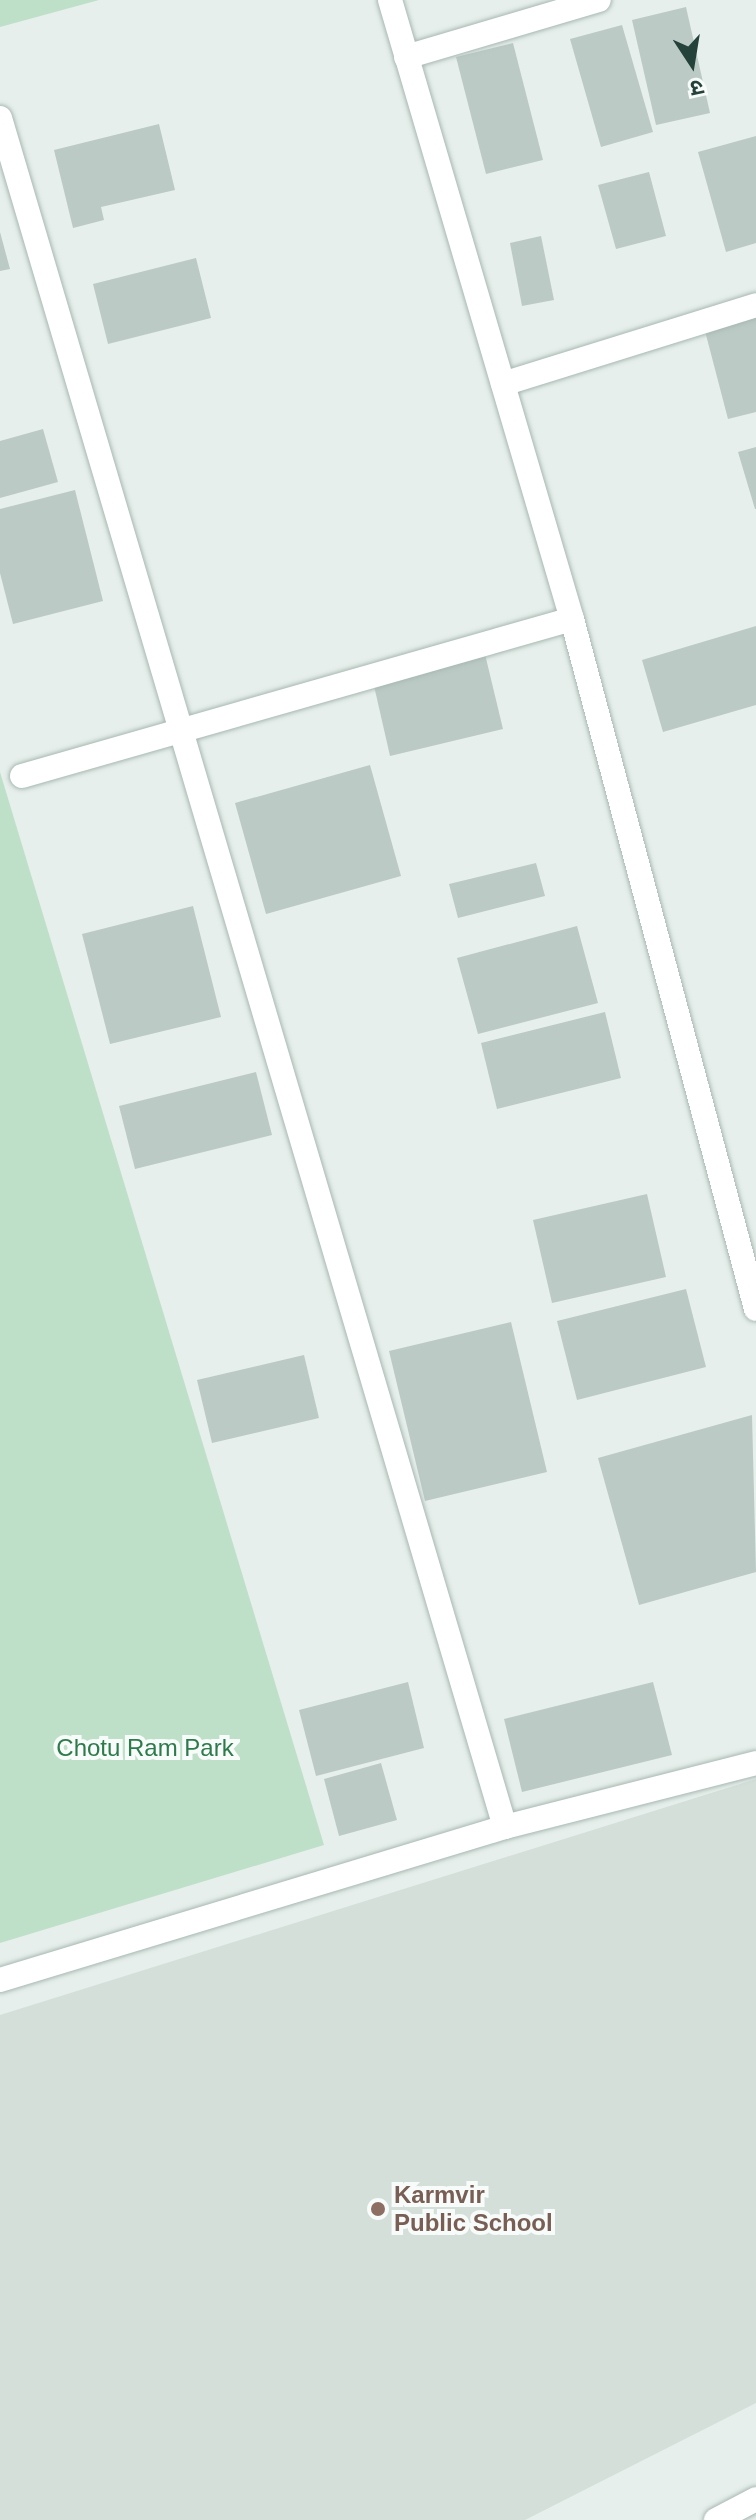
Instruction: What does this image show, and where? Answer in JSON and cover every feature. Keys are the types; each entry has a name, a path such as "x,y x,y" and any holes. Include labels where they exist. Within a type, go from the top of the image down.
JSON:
{"street":[{"path":"390,0 572,619 745,1228 756,1309"},
{"path":"406,57 599,0"},
{"path":"0,118 505,1827"},
{"path":"503,384 756,305"},
{"path":"22,776 572,619"},
{"path":"0,1980 505,1827 756,1763"},
{"path":"716,2520 756,2499"}],"shaded area":[{"name":"Karmvir Public School","path":"756,1779 756,2403 525,2520 0,2520 0,2015"}],"green space":[{"path":"0,0 99,0 0,27"},
{"name":"Chotu Ram Park","path":"0,772 324,1845 0,1943"}],"building":[{"path":"686,7 710,113 656,125 632,20"},
{"path":"622,25 653,132 601,147 570,39"},
{"path":"513,43 543,160 486,174 456,57"},
{"path":"159,124 175,190 101,207 104,220 73,228 54,150"},
{"path":"756,136 756,243 726,252 698,152"},
{"path":"649,172 666,236 616,249 598,185"},
{"path":"0,232 10,269 0,271"},
{"path":"541,236 554,300 522,306 510,243"},
{"path":"196,258 211,318 108,344 93,284"},
{"path":"756,317 756,412 728,419 705,331"},
{"path":"43,429 58,482 0,498 0,441"},
{"path":"756,447 756,509 755,509 738,452"},
{"path":"75,490 103,601 13,624 0,573 0,509"},
{"path":"756,626 756,705 663,732 642,660"},
{"path":"484,650 503,729 390,756 372,677"},
{"path":"370,765 401,876 266,914 235,803"},
{"path":"536,863 545,896 458,918 449,884"},
{"path":"193,906 221,1017 110,1044 82,934"},
{"path":"577,926 598,1003 478,1034 457,958"},
{"path":"605,1012 621,1078 497,1109 481,1043"},
{"path":"256,1072 272,1135 135,1169 119,1106"},
{"path":"647,1194 666,1277 552,1303 533,1220"},
{"path":"686,1289 706,1367 577,1400 557,1321"},
{"path":"511,1322 547,1472 425,1501 389,1351"},
{"path":"304,1355 319,1418 212,1443 197,1380"},
{"path":"752,1415 756,1572 639,1605 598,1458"},
{"path":"408,1682 424,1748 316,1776 299,1710"},
{"path":"653,1682 672,1755 522,1792 504,1719"},
{"path":"381,1763 397,1820 339,1836 324,1779"}],"place":[{"name":"Karmvir Public School","path":"378,2209"}]}
